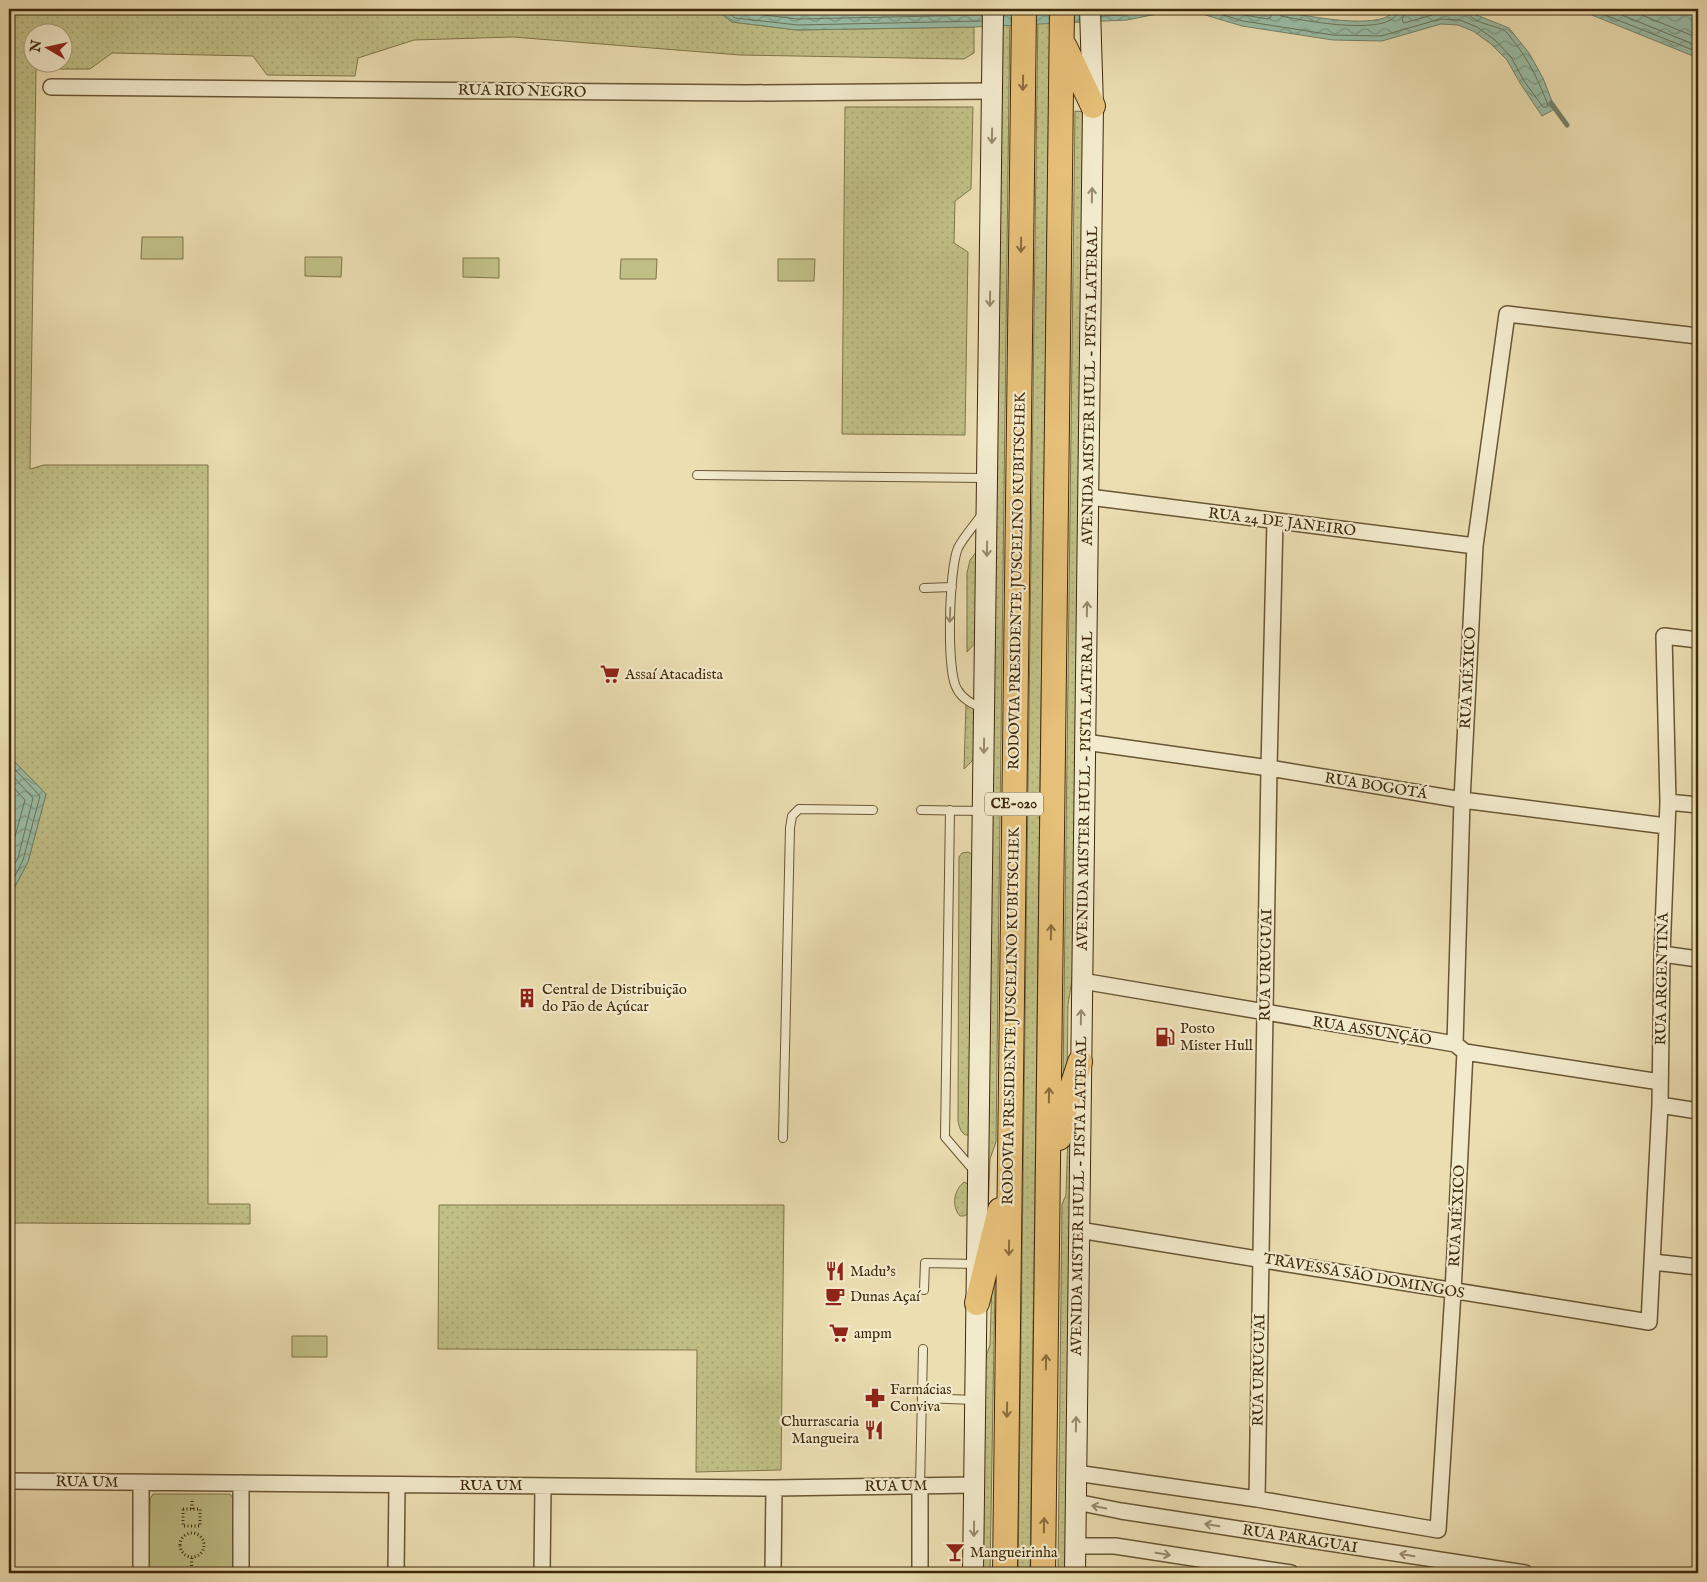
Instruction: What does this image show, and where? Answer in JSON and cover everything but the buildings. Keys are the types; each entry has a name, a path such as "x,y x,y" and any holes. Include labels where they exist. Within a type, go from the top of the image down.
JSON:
{"highway":[{"name":"RODOVIA PRESIDENTE JUSCELINO KUBITSCHEK","path":"1005,1573 1024,9"},
{"name":"CE-020","path":"1043,1573 1062,9"},
{"path":"1062,41 1093,106"},
{"path":"1048,1186 1065,1108 1080,1062"},
{"path":"977,1303 1010,1170"}],"main road":[{"path":"973,1573 993,9"},
{"name":"AVENIDA MISTER HULL - PISTA LATERAL","path":"1074,1573 1093,106 1090,9"}],"street":[{"name":"RUA RIO NEGRO","path":"51,87 747,93 992,92"},
{"name":"RUA MÉXICO","path":"1258,1498 1438,1530 1453,1292 1460,1048 1462,800 1474,546 1507,314 1698,336"},
{"name":"RUA 24 DE JANEIRO","path":"1089,497 1474,546"},
{"name":"RUA URUGUAI","path":"1258,1498 1269,768 1275,521"},
{"name":"RUA ARGENTINA","path":"1649,1322 1660,1105 1662,954 1668,802 1664,636 1698,640"},
{"name":"RUA BOGOTÁ","path":"1085,742 1269,768 1462,800 1666,826"},
{"path":"1668,802 1698,805"},
{"path":"1662,954 1698,959"},
{"name":"RUA ASSUNÇÃO","path":"1082,982 1660,1082"},
{"path":"1660,1105 1698,1110"},
{"name":"TRAVESSA SÃO DOMINGOS","path":"1079,1230 1261,1258 1453,1292 1649,1322"},
{"path":"1653,1262 1698,1267"},
{"path":"1076,1473 1258,1498"},
{"name":"RUA UM","path":"9,1481 774,1488 974,1485"},
{"path":"141,1482 141,1573"},
{"path":"241,1483 241,1573"},
{"path":"396,1573 397,1485"},
{"path":"542,1573 543,1486"},
{"path":"920,1486 920,1573"},
{"path":"773,1573 774,1488"},
{"name":"RUA PARAGUAI","path":"1076,1502 1121,1511 1525,1573"},
{"path":"1075,1546 1115,1546 1291,1573"}],"lane":[{"path":"697,475 988,478"},
{"path":"984,709 969,703 956,688 950,651 950,616 953,571 958,549 988,506"},
{"path":"924,588 952,587"},
{"path":"783,1138 790,828 792,816 799,809 873,810"},
{"path":"922,810 983,811"},
{"path":"950,810 945,1137 978,1176"},
{"path":"924,1290 925,1263 978,1264"},
{"path":"920,1486 923,1349"},
{"path":"922,1398 975,1400"}],"path":[{"path":"192,1501 192,1509"},
{"path":"183,1509 200,1509 200,1526 192,1526 183,1526 183,1509"},
{"path":"192,1526 192,1532"},
{"path":"192,1532 201,1537 204,1544 201,1552 192,1557 184,1554 180,1545 184,1536 192,1532"},
{"path":"191,1573 192,1557"}],"shaded area":[{"path":"9,9 715,9 732,22 797,30 974,27 974,53 964,59 740,55 513,37 414,40 358,58 355,76 267,75 253,56 112,53 90,69 72,69 72,22 22,22 22,72 36,72 30,469 44,465 208,465 208,1204 250,1204 250,1224 9,1223 9,898 28,862 46,794 9,756"},
{"path":"1001,9 1010,9 996,1142 990,1159 988,1213 986,1210"},
{"path":"1038,9 1050,9 1030,1573 1018,1573"},
{"path":"845,107 973,107 971,189 955,201 954,243 968,252 965,435 842,434"},
{"path":"1075,111 1084,112 1075,960 1068,1005 1067,1080 1063,1083"},
{"path":"142,237 183,237 183,259 141,259"},
{"path":"305,257 342,257 341,277 305,276"},
{"path":"463,258 499,258 499,278 463,277"},
{"path":"621,259 657,259 656,279 620,279"},
{"path":"778,259 815,259 814,281 778,281"},
{"path":"977,551 977,641 967,652 967,573 970,560"},
{"path":"966,704 973,706 975,710 974,756 964,769"},
{"path":"968,852 972,854 974,859 970,1132 966,1135 962,1133 958,1121 959,857 962,853"},
{"path":"1071,1128 1066,1573 1058,1573 1062,1204 1066,1195 1068,1131"},
{"path":"964,1182 968,1184 969,1213 960,1216 955,1208 955,1198 958,1189"},
{"path":"439,1205 784,1205 781,1470 696,1472 697,1350 438,1349"},
{"path":"992,1279 995,1281 990,1573 982,1573 985,1359 990,1345"},
{"path":"292,1336 327,1336 327,1357 292,1357"},
{"path":"153,1494 230,1494 234,1499 233,1573 149,1573 150,1499"}],"water":[{"path":"715,9 1269,9 1327,19 1359,21 1384,18 1396,9 1471,9 1474,14 1509,28 1529,53 1543,78 1555,109 1542,116 1507,60 1491,44 1473,31 1458,25 1441,24 1382,41 1333,40 1242,26 1202,14 1182,11 1127,20 974,27 797,30 732,22"},
{"path":"1577,9 1698,9 1698,58"},
{"path":"9,756 46,794 28,862 9,898"}],"waterway":[{"path":"1551,103 1567,125"}],"place":[{"name":"Assaí Atacadista","path":"610,674"},
{"name":"Central de Distribuição do Pão de Açúcar","path":"527,998"},
{"name":"Posto Mister Hull","path":"1165,1037"},
{"name":"Madu's","path":"835,1271"},
{"name":"Dunas Açaí","path":"835,1296"},
{"name":"ampm","path":"839,1333"},
{"name":"Farmácias Conviva","path":"875,1398"},
{"name":"Churrascaria Mangueira","path":"874,1430"},
{"name":"Mangueirinha","path":"955,1552"}]}
